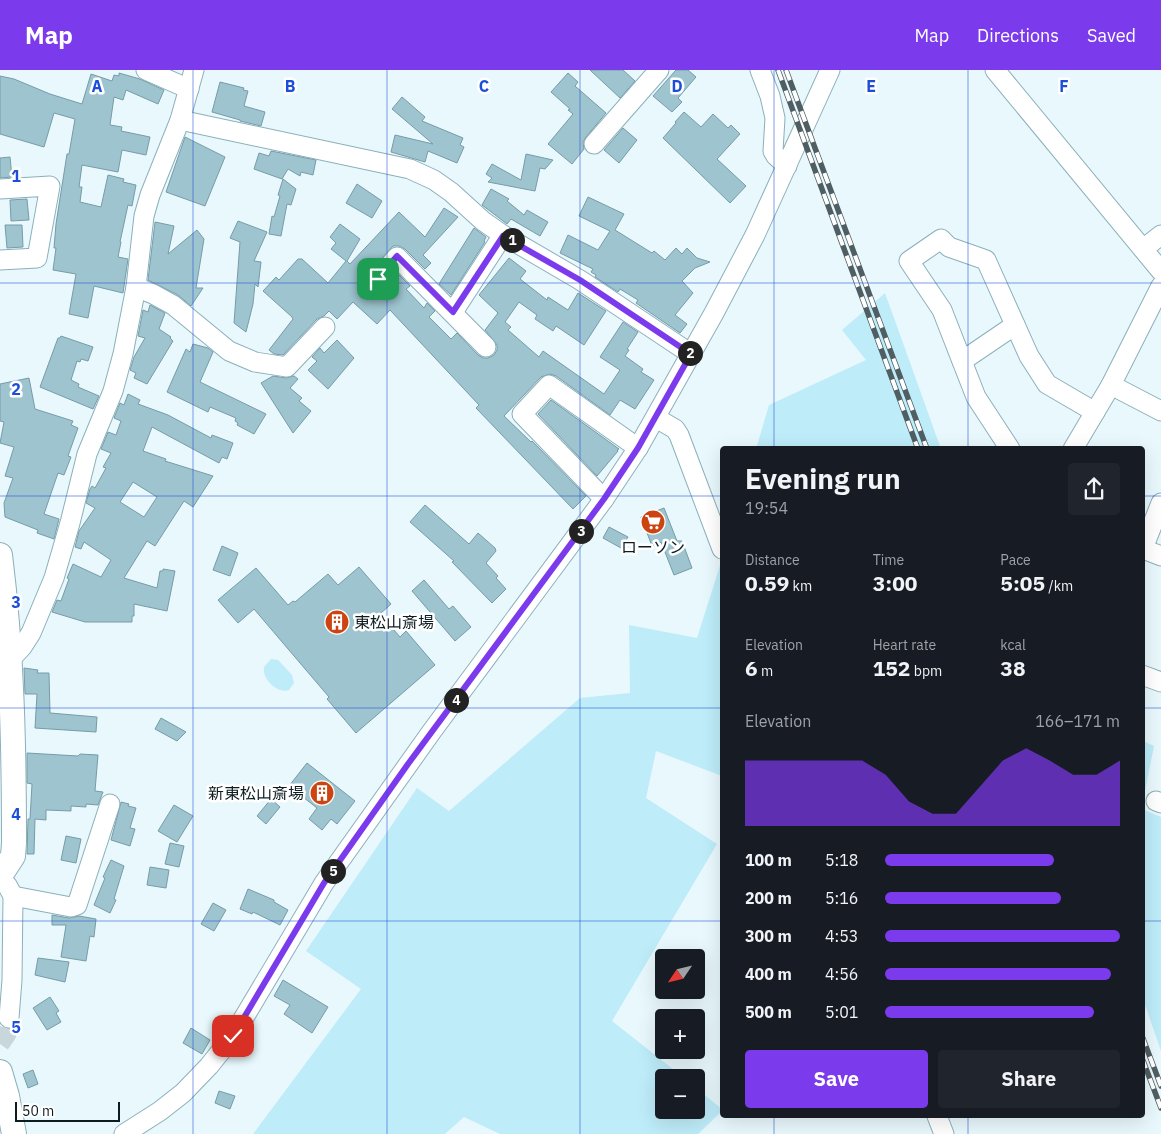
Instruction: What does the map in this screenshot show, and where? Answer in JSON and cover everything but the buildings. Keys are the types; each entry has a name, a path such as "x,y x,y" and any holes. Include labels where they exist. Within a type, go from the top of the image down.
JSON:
{"main road":[{"path":"0,554 10,660 14,753 13,856 0,876"},
{"path":"0,1072 7,1096 14,1134"}],"street":[{"path":"146,70 189,89"},
{"path":"10,660 22,647 31,632 54,578 87,454 113,391 123,354 136,287 144,216 150,195 180,120 194,70"},
{"path":"594,144 659,70"},
{"path":"760,70 770,96 775,118 774,150 776,156 787,166"},
{"path":"124,1134 160,1111 183,1092 209,1066 233,1036 303,917 346,852 604,499 638,448 755,235 830,70"},
{"path":"995,70 1161,271"},
{"path":"180,120 410,168 434,180 451,192 482,222 503,236 580,280 691,354"},
{"path":"0,189 50,186 37,258 0,260"},
{"path":"1143,249 1161,235"},
{"path":"453,312 503,236"},
{"path":"1008,446 976,397 942,310 909,261 941,240 948,247 986,260 1029,356 1047,384 1095,412"},
{"path":"378,279 397,256 486,347"},
{"path":"1076,446 1111,385 1161,286"},
{"path":"136,287 173,304 229,351 255,362 287,367 325,327"},
{"path":"962,361 1015,325"},
{"path":"604,499 522,414 550,385 638,448"},
{"path":"1111,385 1161,411"},
{"path":"656,418 675,430 679,435 720,544"},
{"path":"1145,545 1161,503"},
{"path":"1145,551 1161,556"},
{"path":"1145,675 1161,682"},
{"path":"12,896 71,906 77,905 110,804"},
{"path":"0,876 12,896 10,1018"},
{"path":"938,1118 944,1134"}],"shaded area":[{"path":"885,293 940,446 757,446 769,405 866,360 842,330"},
{"path":"720,565 720,775 656,751 646,798 717,844 612,1021 655,1055 655,1059 660,1059 673,1069 655,1069 655,1119 705,1119 705,1095 720,1107 720,1113 698,1134 500,1134 464,1117 445,1134 253,1134 361,989 306,951 417,788 449,811 580,698 630,693 629,625 697,638"},
{"path":"271,659 278,660 292,675 294,683 289,690 284,691 275,688 265,676 264,667"},
{"path":"1145,742 1154,746 1145,791"},
{"path":"1145,810 1161,817 1161,1051 1145,1005"}],"tunnel":[{"path":"0,1044 7,1034 9,1018"}],"railway":[{"path":"778,70 917,446"},
{"path":"786,70 926,446"},
{"path":"1145,1044 1161,1086"},
{"path":"1145,1066 1161,1108"}],"place":[{"name":"ローソン","path":"653,522"},
{"name":"東松山斎場","path":"337,622"},
{"name":"新東松山斎場","path":"322,793"}],"route":[{"path":"233,1036 324,883 408,764 604,499 656,418 691,354 580,280 503,236 453,312 397,256 378,279"}]}
